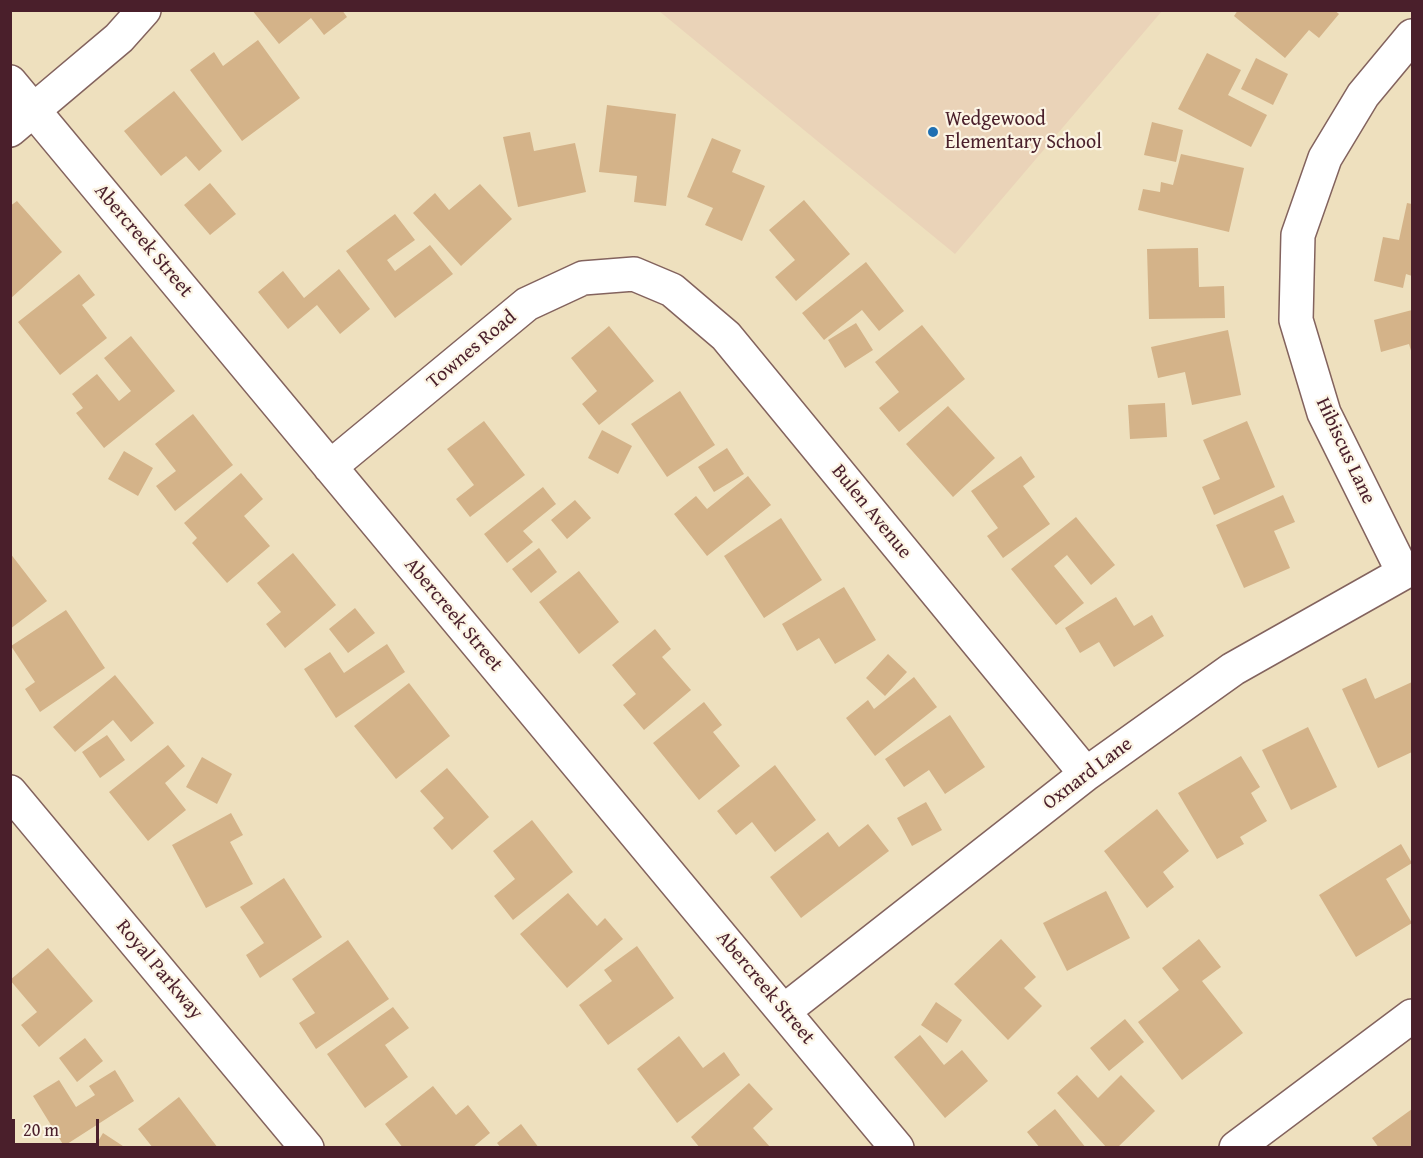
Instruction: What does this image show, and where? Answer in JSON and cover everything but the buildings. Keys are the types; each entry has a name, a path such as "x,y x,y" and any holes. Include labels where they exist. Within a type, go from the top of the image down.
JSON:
{"street":[{"path":"23,121 119,38 144,10"},
{"name":"Hibiscus Lane","path":"1408,570 1324,413 1296,320 1296,309 1298,236 1325,158 1363,95 1413,36"},
{"name":"Abercreek Street","path":"10,82 23,121 330,467 897,1148"},
{"name":"Townes Road","path":"330,467 527,304 583,278 634,274"},
{"name":"Bulen Avenue","path":"634,274 672,290 726,336 1086,774"},
{"name":"Oxnard Lane","path":"784,1011 1086,774 1233,669 1408,570"},
{"name":"Royal Parkway","path":"10,792 307,1148"},
{"path":"1236,1148 1413,1016"}],"shaded area":[{"name":"Wedgewood Elementary School","path":"659,11 1162,11 955,254"}],"place":[{"name":"Wedgewood Elementary School","path":"933,132"}]}
